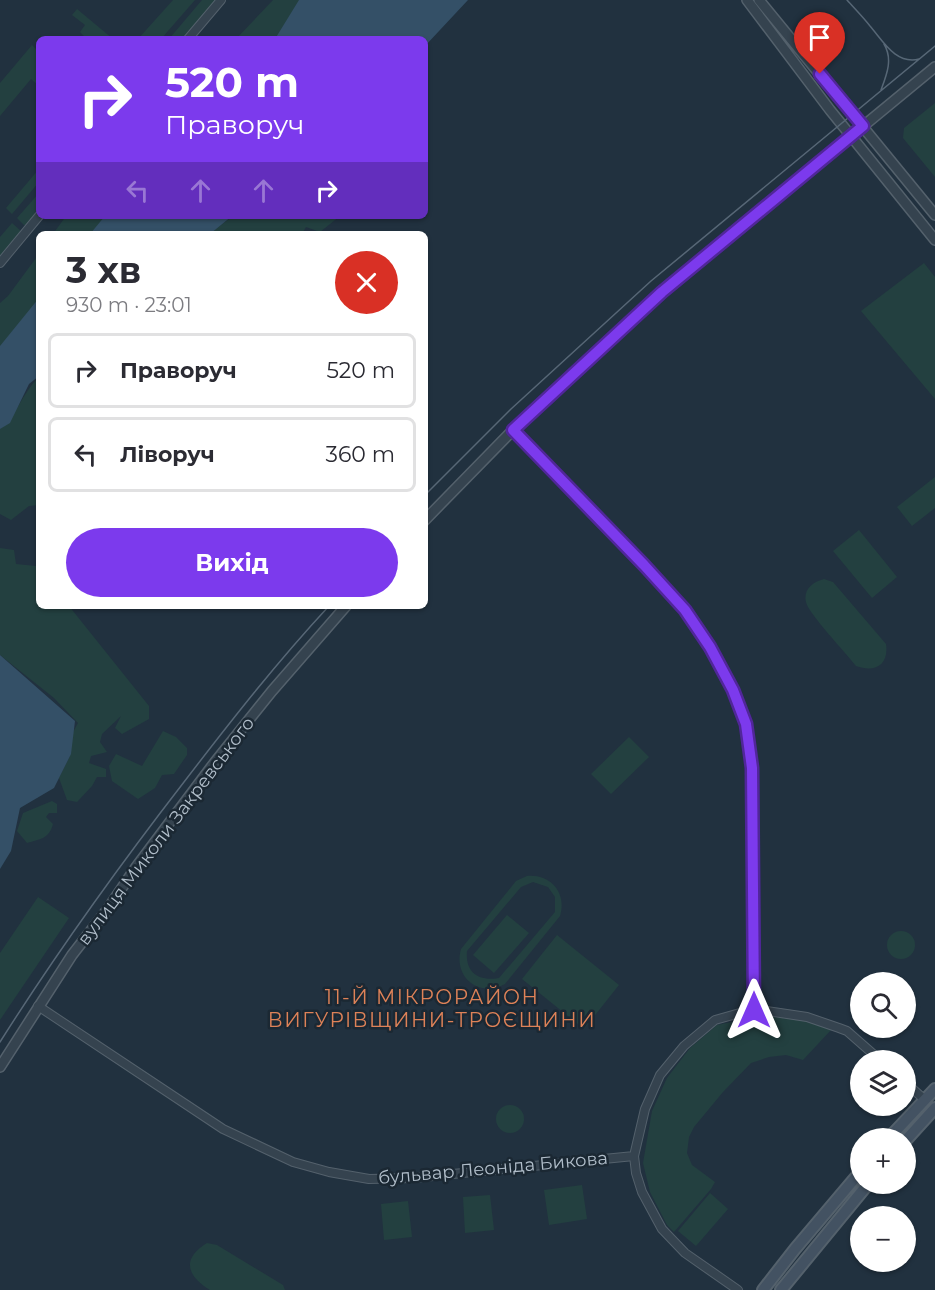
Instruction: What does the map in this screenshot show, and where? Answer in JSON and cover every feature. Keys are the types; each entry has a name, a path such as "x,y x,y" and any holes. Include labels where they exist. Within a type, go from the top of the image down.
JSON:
{"main road":[{"path":"898,1128 935,1089"},
{"path":"916,1129 935,1108"},
{"path":"763,1290 850,1184"},
{"path":"781,1290 860,1194"}],"street":[{"path":"191,36 221,0"},
{"path":"747,0 935,240"},
{"path":"759,0 935,215"},
{"path":"428,517 513,430 662,292 935,68"},
{"path":"0,263 37,219"},
{"path":"513,430 685,610 710,647 733,690 746,724 752,768 754,1010"},
{"name":"вулиця Миколи Закревського","path":"0,1067 72,955 107,910 136,867 272,691 343,609"},
{"name":"бульвар Леоніда Бикова","path":"38,1006 223,1129 293,1162 329,1172 369,1179 413,1178 634,1156"},
{"path":"738,1290 685,1253 662,1229 642,1192 634,1156 645,1109 660,1075 684,1046 715,1020 754,1010 807,1017 840,1028 847,1031 869,1050"},
{"path":"916,1092 925,1100"}],"green space":[{"path":"173,0 195,0 164,36 141,36"},
{"path":"202,0 217,0 187,36 172,36"},
{"path":"273,0 313,0 292,36 239,36"},
{"path":"77,9 109,36 84,36 80,32 85,25 72,15"},
{"path":"32,45 36,49 36,83 31,79 0,116 0,83"},
{"path":"935,103 935,177 903,138 904,128"},
{"path":"36,173 36,186 12,214 6,208"},
{"path":"36,196 36,216 29,225 24,225 17,218"},
{"path":"64,219 108,219 105,231 55,231"},
{"path":"229,219 336,219 321,231 306,227 304,231 213,231"},
{"path":"12,223 22,232 0,258 0,237"},
{"path":"36,258 36,327 0,363 0,303 8,296"},
{"path":"924,263 935,277 935,399 861,311"},
{"path":"36,381 36,505 29,506 11,520 0,514 0,429 11,417"},
{"path":"935,477 935,508 912,526 897,507"},
{"path":"859,530 897,577 872,598 833,551"},
{"path":"0,548 14,550 16,564 36,566 36,609 71,609 149,706 149,719 122,734 115,728 121,716 102,734 100,742 107,752 91,756 89,763 106,769 106,777 97,777 77,802 67,800 59,778 70,756 66,745 78,723 54,698 0,655"},
{"path":"824,579 833,582 886,644 885,657 879,666 863,668 856,666 808,607 805,597 807,590 816,582"},
{"path":"163,731 176,737 187,748 187,755 174,774 162,775 155,788 138,799 112,781 109,766 116,754 142,766"},
{"path":"629,737 649,757 611,794 591,774"},
{"path":"52,801 57,804 57,813 49,813 46,817 53,824 49,833 43,838 27,843 17,831 23,813"},
{"path":"527,876 536,876 550,882 559,893 562,908 560,916 505,984 495,988 478,986 470,982 461,968 461,949 516,881","holes":["533,882 548,887 555,897 555,912 499,978 485,978 474,974 468,965 467,951 521,887"]},
{"path":"38,897 69,918 0,1020 0,953"},
{"path":"507,915 529,933 494,973 473,955"},
{"path":"901,931 911,935 915,945 911,955 901,959 891,955 887,945 891,935"},
{"path":"557,935 619,985 584,1029 522,979"},
{"path":"766,1016 806,1021 831,1030 803,1060 786,1055 769,1057 751,1063 694,1127 689,1137 687,1153 692,1165 715,1182 674,1232 667,1225 650,1192 643,1163 652,1111 667,1078 690,1048 717,1025"},
{"path":"510,1105 520,1109 524,1119 520,1129 510,1133 500,1129 496,1119 500,1109"},
{"path":"582,1185 587,1219 549,1225 544,1190"},
{"path":"710,1193 728,1209 696,1246 678,1231"},
{"path":"490,1195 494,1230 465,1233 463,1197"},
{"path":"408,1201 412,1237 384,1240 381,1204"},
{"path":"207,1243 217,1245 283,1285 285,1290 210,1290 196,1279 190,1267 193,1255"}],"water":[{"path":"299,0 468,0 428,43 428,36 277,36"},
{"path":"102,219 228,219 214,231 92,231"},
{"path":"36,302 36,378 29,384 10,423 0,429 0,346"},
{"path":"0,655 75,721 71,754 54,788 20,808 11,851 0,869"}],"tram line":[{"path":"847,0 885,45 897,55 911,60 919,59"},
{"path":"881,90 889,61 884,44"},
{"path":"428,492 511,409 651,281 935,46"},
{"path":"0,1042 112,877 254,692 326,609"}],"district":[{"name":"11-Й МІКРОРАЙОН ВИГУРІВЩИНИ-ТРОЄЩИНИ","path":"432,1008"}],"route":[{"path":"754,1010 752,768 746,724 733,690 710,647 685,610 513,430 662,292 863,126 820,74"}]}
